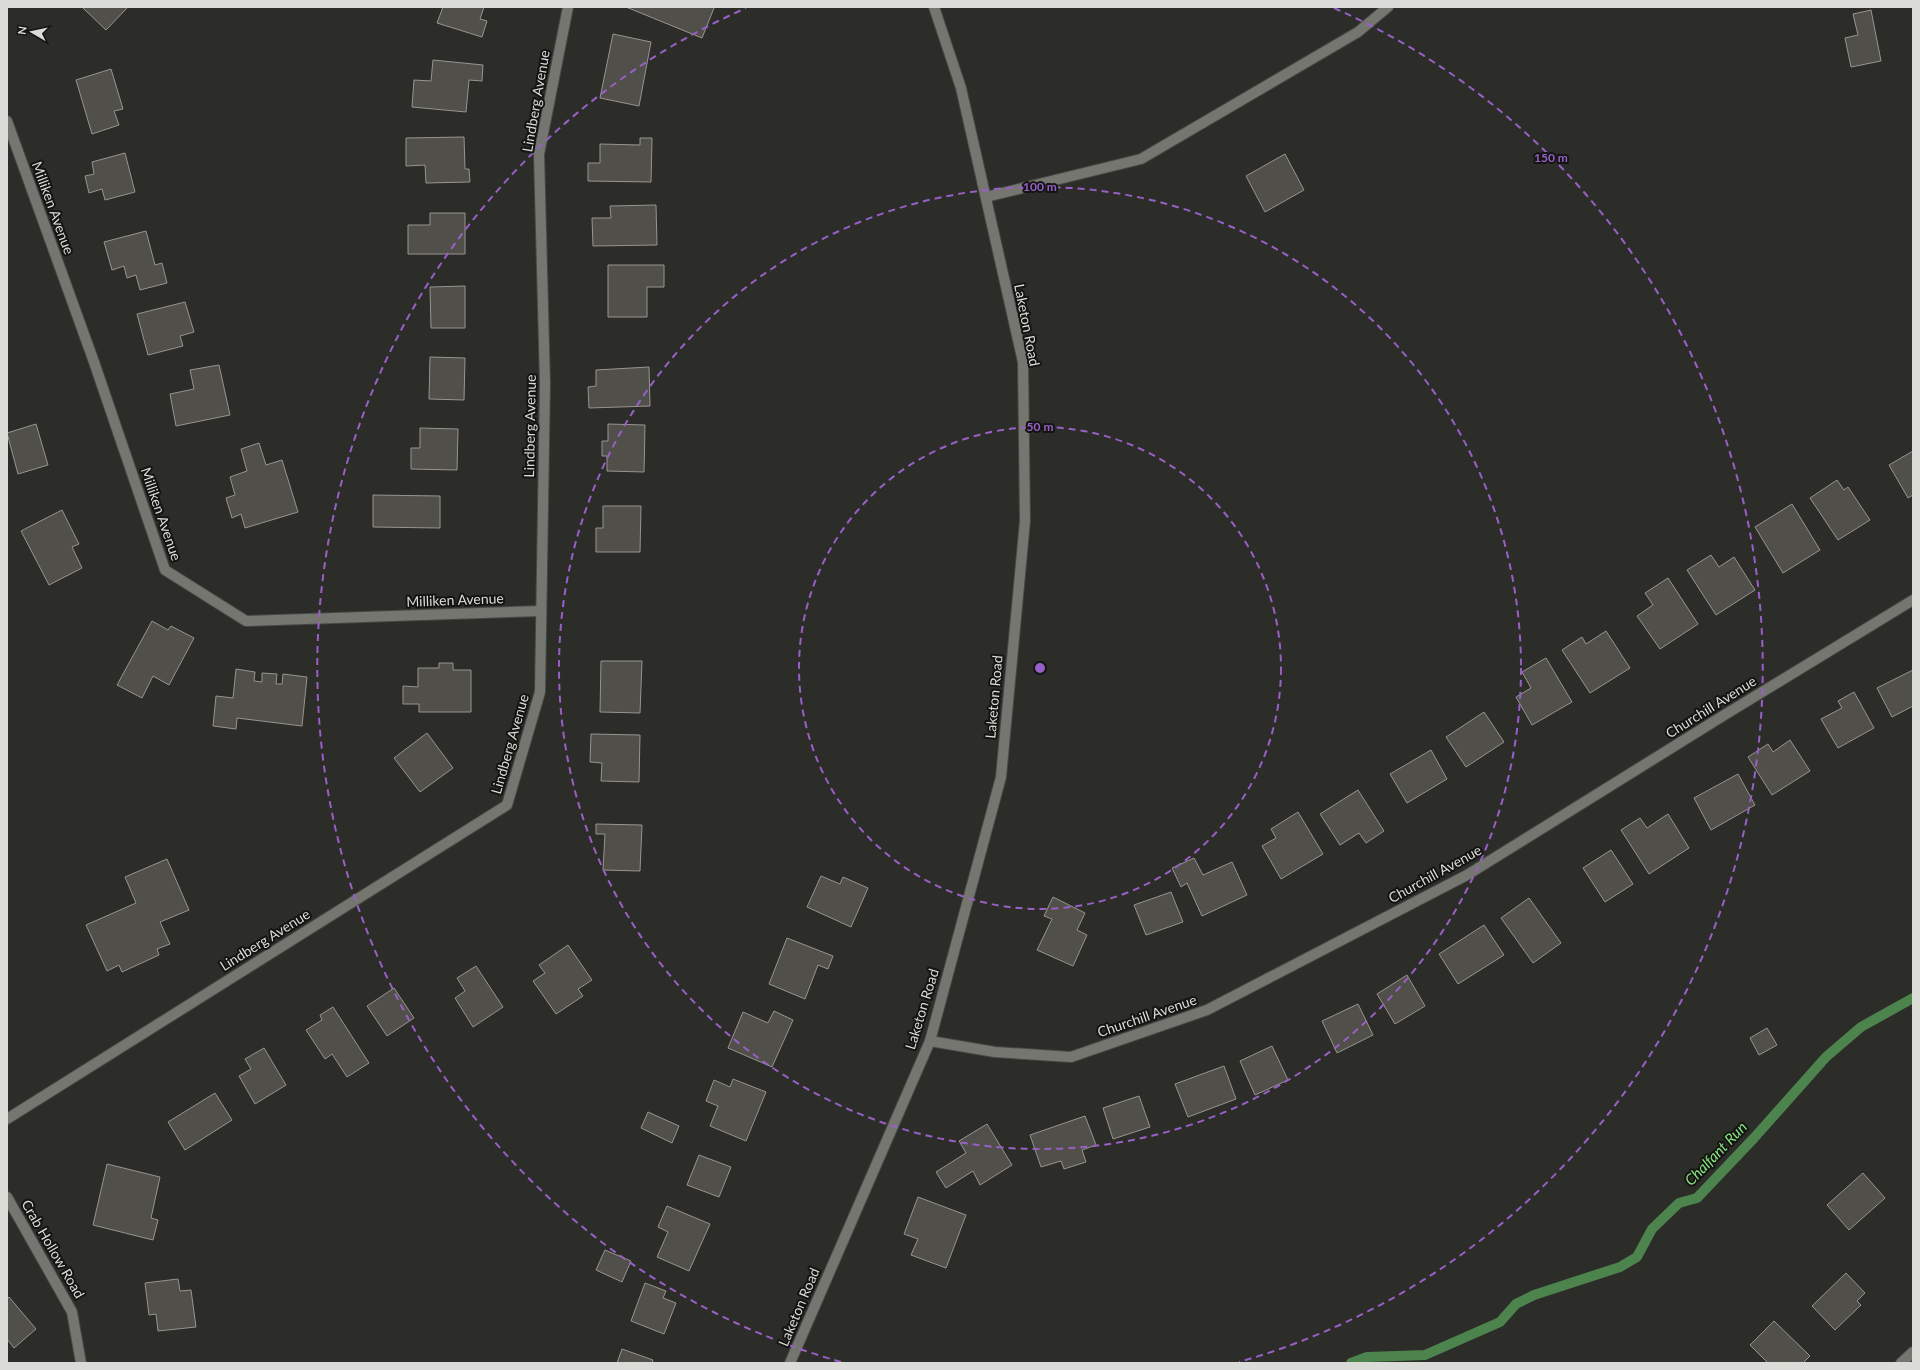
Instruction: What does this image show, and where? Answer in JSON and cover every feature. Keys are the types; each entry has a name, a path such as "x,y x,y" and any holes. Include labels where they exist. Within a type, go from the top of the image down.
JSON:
{"street":[{"name":"Lindberg Avenue","path":"7,1119 507,805 540,692 545,383 539,154 568,7"},
{"name":"Laketon Road","path":"790,1363 930,1041 1001,777 1025,521 1023,362 961,88 934,7"},
{"path":"986,197 1140,159 1358,32 1388,7"},
{"name":"Milliken Avenue","path":"7,121 96,370 165,570 246,621 541,612"},
{"name":"Churchill Avenue","path":"930,1041 995,1052 1071,1058 1206,1010 1467,875 1913,600"},
{"name":"Crab Hollow Road","path":"7,1197 72,1312 81,1363"},
{"path":"1901,1363 1913,1352"}],"building":[{"path":"82,7 128,7 106,30"},
{"path":"443,7 484,7 480,19 487,21 482,37 437,23"},
{"path":"626,7 712,7 714,8 702,38"},
{"path":"1871,10 1881,61 1851,67 1845,38 1858,35 1853,14"},
{"path":"613,34 651,42 639,106 600,98"},
{"path":"433,60 483,65 482,81 469,80 466,112 412,107 414,80 431,81"},
{"path":"111,69 123,109 114,111 119,125 92,134 76,80"},
{"path":"464,137 465,169 469,169 470,182 426,183 425,165 406,166 406,138"},
{"path":"640,138 652,138 651,182 588,181 588,163 600,163 600,144 640,145"},
{"path":"125,153 135,192 105,200 102,189 89,193 85,176 94,174 92,162"},
{"path":"1285,154 1304,190 1265,212 1246,176"},
{"path":"656,205 657,245 593,246 592,218 611,218 610,206"},
{"path":"430,213 465,213 465,254 408,254 408,225 430,225"},
{"path":"146,231 155,265 162,263 167,283 140,290 136,275 127,278 124,266 112,270 104,242"},
{"path":"608,265 664,265 664,287 647,287 647,317 608,317"},
{"path":"465,286 465,328 431,328 430,287"},
{"path":"185,302 194,332 180,336 183,346 148,355 137,314"},
{"path":"430,357 465,358 464,400 429,399"},
{"path":"219,365 230,415 176,426 170,394 194,389 190,370"},
{"path":"649,367 650,406 589,408 588,387 596,386 596,370"},
{"path":"36,424 48,465 18,474 7,433"},
{"path":"608,424 645,425 644,472 607,471 607,456 602,456 602,441 608,441"},
{"path":"420,428 458,429 457,470 411,469 411,448 420,448"},
{"path":"259,443 266,465 282,460 298,512 245,528 241,514 232,518 226,498 235,495 230,477 247,471 241,449"},
{"path":"1913,451 1913,495 1908,498 1889,465"},
{"path":"1837,480 1844,490 1848,487 1870,520 1838,540 1810,498"},
{"path":"373,495 440,496 440,528 373,527"},
{"path":"1792,504 1820,550 1783,573 1755,527"},
{"path":"603,506 641,506 640,552 596,552 596,528 603,528"},
{"path":"62,510 79,544 72,547 82,568 49,585 21,531"},
{"path":"1711,555 1719,567 1734,557 1755,590 1716,615 1687,570"},
{"path":"1668,578 1698,624 1660,649 1637,616 1653,605 1645,593"},
{"path":"152,621 168,630 171,626 194,638 169,685 153,676 142,698 117,685"},
{"path":"1606,631 1630,668 1590,693 1562,650 1582,637 1586,644"},
{"path":"1546,658 1572,702 1532,725 1516,697 1531,688 1522,672"},
{"path":"601,661 642,661 640,713 600,712"},
{"path":"439,663 453,663 453,670 471,670 471,712 419,712 419,704 403,704 403,686 418,687 418,668 439,668"},
{"path":"236,669 255,672 254,681 262,682 262,673 277,674 276,684 282,684 283,674 307,677 302,726 237,718 236,729 213,726 216,696 233,698"},
{"path":"1913,670 1913,706 1892,717 1877,688"},
{"path":"1854,692 1874,728 1838,748 1821,719 1842,708 1838,701"},
{"path":"1484,712 1504,742 1466,767 1446,737"},
{"path":"427,733 453,768 420,792 394,758"},
{"path":"591,734 640,735 639,782 601,781 602,763 590,762"},
{"path":"1790,740 1810,771 1772,795 1748,757 1768,744 1773,752"},
{"path":"1431,750 1447,779 1407,803 1390,774"},
{"path":"1738,774 1755,805 1711,830 1694,798"},
{"path":"1358,790 1384,831 1366,843 1359,833 1340,845 1320,814"},
{"path":"1298,812 1323,854 1281,879 1262,846 1276,838 1271,829"},
{"path":"1668,814 1689,848 1649,874 1621,830 1640,818 1647,828"},
{"path":"596,824 642,825 640,871 603,870 605,834 596,834"},
{"path":"1611,850 1633,884 1605,902 1583,868"},
{"path":"1194,858 1203,875 1232,862 1247,895 1202,916 1187,883 1181,887 1172,868"},
{"path":"167,859 189,910 160,922 170,944 157,949 159,955 122,972 119,965 107,971 86,925 136,903 125,877"},
{"path":"821,876 840,884 843,877 868,888 851,927 807,907"},
{"path":"1171,892 1183,922 1146,935 1134,905"},
{"path":"1053,897 1085,913 1077,930 1087,935 1073,966 1037,950 1052,919 1044,916"},
{"path":"1529,898 1561,943 1533,963 1501,918"},
{"path":"1484,925 1504,955 1458,984 1439,954"},
{"path":"787,938 833,956 828,969 818,965 805,999 769,984"},
{"path":"568,945 592,980 578,989 583,996 556,1014 533,981 545,973 539,965"},
{"path":"476,966 503,1007 473,1027 455,998 465,991 457,978"},
{"path":"1407,975 1425,1006 1395,1024 1377,994"},
{"path":"394,988 414,1018 387,1036 367,1006"},
{"path":"1358,1004 1373,1035 1337,1053 1322,1021"},
{"path":"333,1007 369,1063 347,1077 332,1054 325,1059 306,1030 322,1020 320,1015"},
{"path":"774,1011 793,1020 772,1067 728,1048 743,1012 768,1023"},
{"path":"1767,1028 1777,1045 1759,1055 1750,1038"},
{"path":"1272,1046 1288,1080 1255,1095 1240,1061"},
{"path":"264,1048 286,1085 255,1104 239,1076 251,1069 245,1059"},
{"path":"1224,1066 1236,1099 1188,1117 1175,1084"},
{"path":"733,1079 766,1092 746,1141 710,1126 718,1106 706,1101 714,1080 730,1087"},
{"path":"215,1093 232,1120 185,1150 168,1122"},
{"path":"1139,1096 1150,1127 1113,1139 1103,1108"},
{"path":"648,1112 679,1126 672,1143 641,1128"},
{"path":"1085,1116 1096,1145 1082,1150 1086,1162 1064,1169 1061,1161 1041,1167 1030,1135"},
{"path":"987,1124 1012,1165 980,1185 973,1171 946,1188 936,1172 966,1153 959,1141"},
{"path":"699,1155 731,1167 719,1197 687,1185"},
{"path":"107,1164 160,1177 151,1218 158,1220 153,1240 93,1225"},
{"path":"1863,1173 1885,1198 1849,1230 1827,1205"},
{"path":"918,1197 966,1215 946,1268 911,1255 918,1239 904,1234"},
{"path":"667,1206 710,1224 689,1271 657,1257 668,1232 658,1227"},
{"path":"605,1250 631,1261 622,1282 596,1270"},
{"path":"1846,1273 1865,1293 1857,1301 1861,1305 1835,1330 1812,1306"},
{"path":"178,1279 180,1291 191,1290 196,1327 158,1331 156,1314 149,1315 145,1283"},
{"path":"645,1283 666,1291 663,1298 676,1303 664,1334 631,1321"},
{"path":"9,1297 36,1329 14,1348 7,1339 7,1299"},
{"path":"1774,1321 1810,1356 1803,1363 1768,1363 1750,1345"},
{"path":"622,1349 653,1360 652,1363 617,1363"}],"waterway":[{"name":"Chalfant Run","path":"1351,1363 1367,1357 1425,1355 1500,1322 1516,1304 1534,1295 1620,1267 1637,1257 1652,1229 1679,1203 1697,1198 1754,1138 1826,1057 1861,1027 1913,998"}]}
